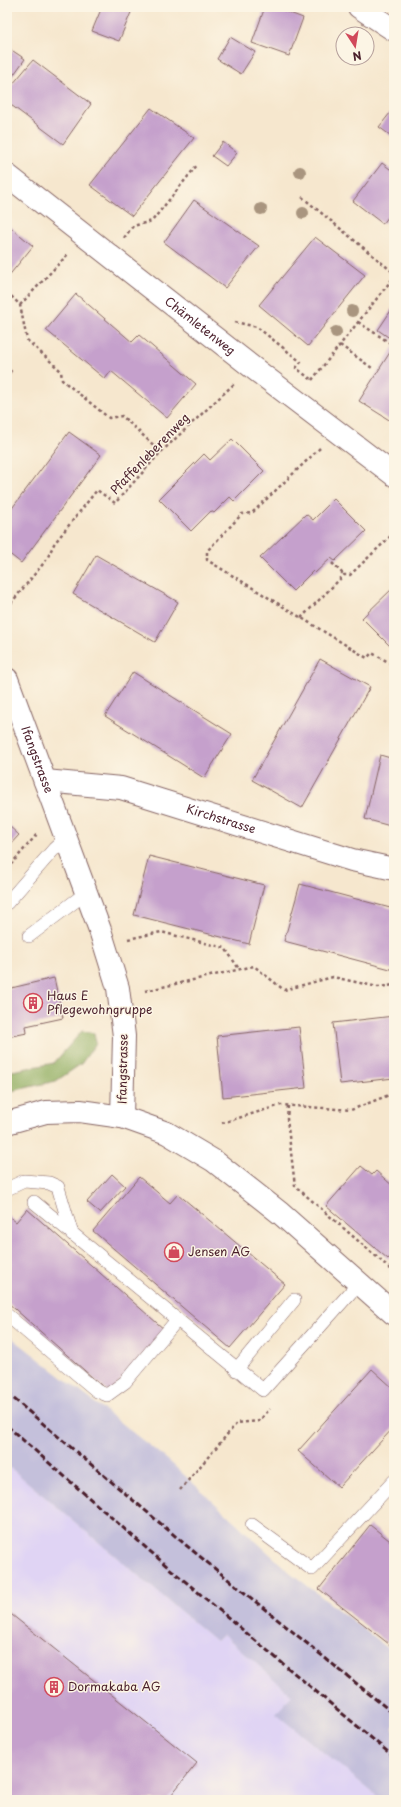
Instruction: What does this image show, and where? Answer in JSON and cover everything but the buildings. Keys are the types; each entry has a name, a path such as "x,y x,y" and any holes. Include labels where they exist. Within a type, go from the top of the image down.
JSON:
{"street":[{"path":"359,7 394,30"},
{"name":"Chämletenweg","path":"7,175 252,367 394,475"},
{"name":"Ifangstrasse","path":"7,679 100,930 118,988 124,1036 122,1117 167,1133 214,1161 280,1213 394,1314"},
{"name":"Kirchstrasse","path":"45,782 121,788 352,860 394,869"},
{"path":"7,1123 46,1112 80,1111 122,1117"}],"lane":[{"path":"7,902 54,849 66,838"},
{"path":"30,936 86,893"},
{"path":"7,1189 24,1181 49,1183 58,1187 72,1234"},
{"path":"34,1202 236,1370 263,1390 359,1283"},
{"path":"236,1370 294,1300"},
{"path":"7,1315 97,1391 107,1395 125,1382 177,1320"},
{"path":"252,1525 312,1569 394,1481"}],"path":[{"path":"110,256 133,226 152,221 198,164"},
{"path":"302,198 394,273"},
{"path":"20,305 84,236"},
{"path":"296,400 394,277"},
{"path":"7,292 20,305 26,340 61,372 62,380 109,418 122,416 161,452"},
{"path":"358,322 390,343"},
{"path":"340,345 372,368"},
{"path":"301,362 296,368 312,380"},
{"name":"Pfaffenleberenweg","path":"7,608 47,559 54,544 97,490 115,503 161,452 252,367"},
{"path":"338,431 252,513 242,514 207,551 207,560 367,658 372,653 394,665"},
{"path":"301,618 344,575 350,575 394,533"},
{"path":"332,563 344,575"},
{"path":"7,869 40,830"},
{"path":"125,939 161,932 225,948 239,969"},
{"path":"145,991 254,966 284,990 333,977 378,987 394,985"},
{"path":"222,1123 281,1105 351,1110 394,1093"},
{"path":"288,1106 287,1120 295,1186 394,1272"}],"shaded area":[{"path":"7,1334 169,1461 287,1570 394,1653 394,1800 382,1800 276,1714 292,1695 223,1634 216,1641 7,1465"},
{"path":"7,1465 216,1641 223,1634 293,1695 277,1714 382,1800 7,1800"}],"green space":[{"path":"82,1031 94,1033 96,1043 81,1064 56,1081 7,1092 7,1072 54,1063"}],"railway":[{"path":"7,1393 187,1546 394,1714"},
{"path":"7,1426 168,1567 394,1757"}],"place":[{"name":"Haus E Pflegewohngruppe","path":"33,1003"},
{"name":"Jensen AG","path":"174,1252"},
{"name":"Dormakaba AG","path":"54,1687"}]}
